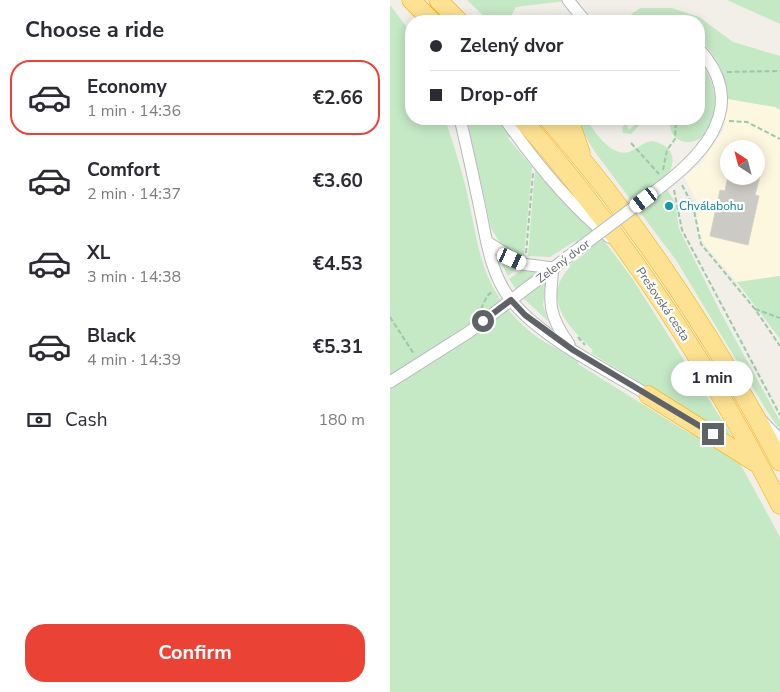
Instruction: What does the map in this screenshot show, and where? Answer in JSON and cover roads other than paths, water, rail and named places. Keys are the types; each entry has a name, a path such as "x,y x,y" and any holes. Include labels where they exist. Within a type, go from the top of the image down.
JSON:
{"highway":[{"path":"438,0 453,15"},
{"path":"412,1 420,15"},
{"path":"412,1 426,15"},
{"name":"Prešovská cesta","path":"527,125 564,169 625,250 688,342 780,504"},
{"name":"Prešovská cesta","path":"553,125 586,165 669,277 754,414 780,462"},
{"path":"572,125 586,165"},
{"path":"648,395 760,466"}],"street":[{"path":"568,0 580,15"},
{"name":"Zelený dvor","path":"390,382 422,363 511,300 667,183 698,156 708,143 718,121 720,96 714,72 705,58"},
{"path":"461,125 487,242 501,284 511,300 525,315 573,350 648,395"},
{"path":"510,125 550,175 596,226 625,250"},
{"path":"487,242 522,264 553,268 549,292 551,312 573,350"},
{"path":"754,414 780,440"}],"place":[{"name":"Chválabohu","path":"669,206"}]}
